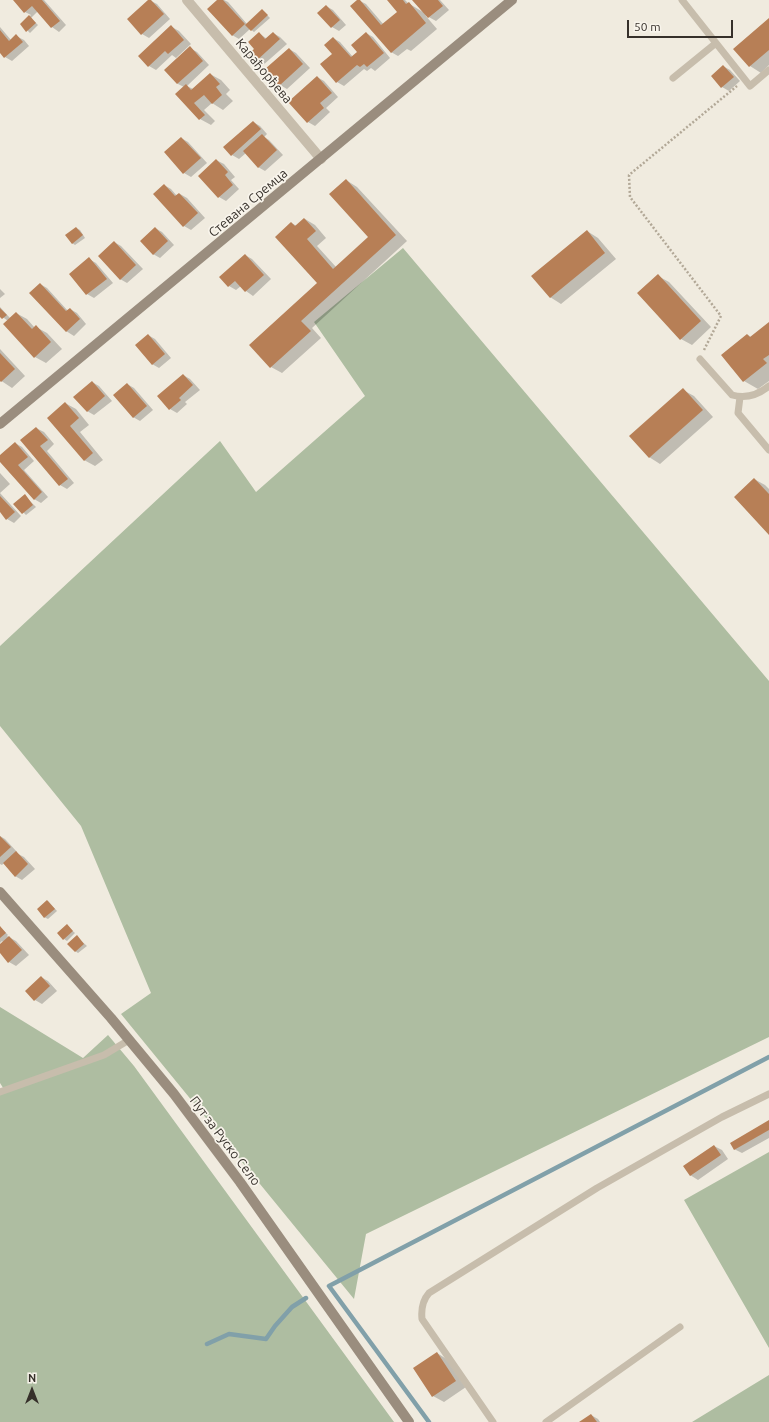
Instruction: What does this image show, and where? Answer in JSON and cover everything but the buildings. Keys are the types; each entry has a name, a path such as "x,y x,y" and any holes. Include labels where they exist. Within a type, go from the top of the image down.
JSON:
{"main road":[{"name":"Стевана Сремца","path":"0,424 512,0"},
{"name":"Пут за Руско Село","path":"0,892 174,1094 240,1182 409,1422"}],"street":[{"name":"Карађорђева","path":"187,0 321,159"}],"lane":[{"path":"682,0 750,86 769,70"},
{"path":"673,78 716,43"},
{"path":"700,359 732,395 748,397 769,386"},
{"path":"740,397 738,413 769,450"},
{"path":"0,1092 104,1055 129,1040"},
{"path":"493,1422 422,1319 421,1308 429,1293 597,1188 722,1117 769,1094"},
{"path":"546,1422 680,1327"}],"path":[{"path":"700,359 720,316 630,197 629,175 745,80"}],"green space":[{"path":"403,248 769,681 769,1037 366,1234 354,1299 121,1014 151,993 81,826 0,726 0,646 220,441 256,492 365,396 314,322"},
{"path":"0,1007 83,1058 108,1035 134,1066 394,1422 0,1422 0,1095 5,1091 0,1083"},
{"path":"769,1152 769,1348 684,1200"},
{"path":"769,1375 769,1422 692,1422"}],"waterway":[{"path":"429,1422 329,1286 769,1057"},
{"path":"207,1344 229,1334 266,1339 275,1326 292,1307 306,1298"}]}
